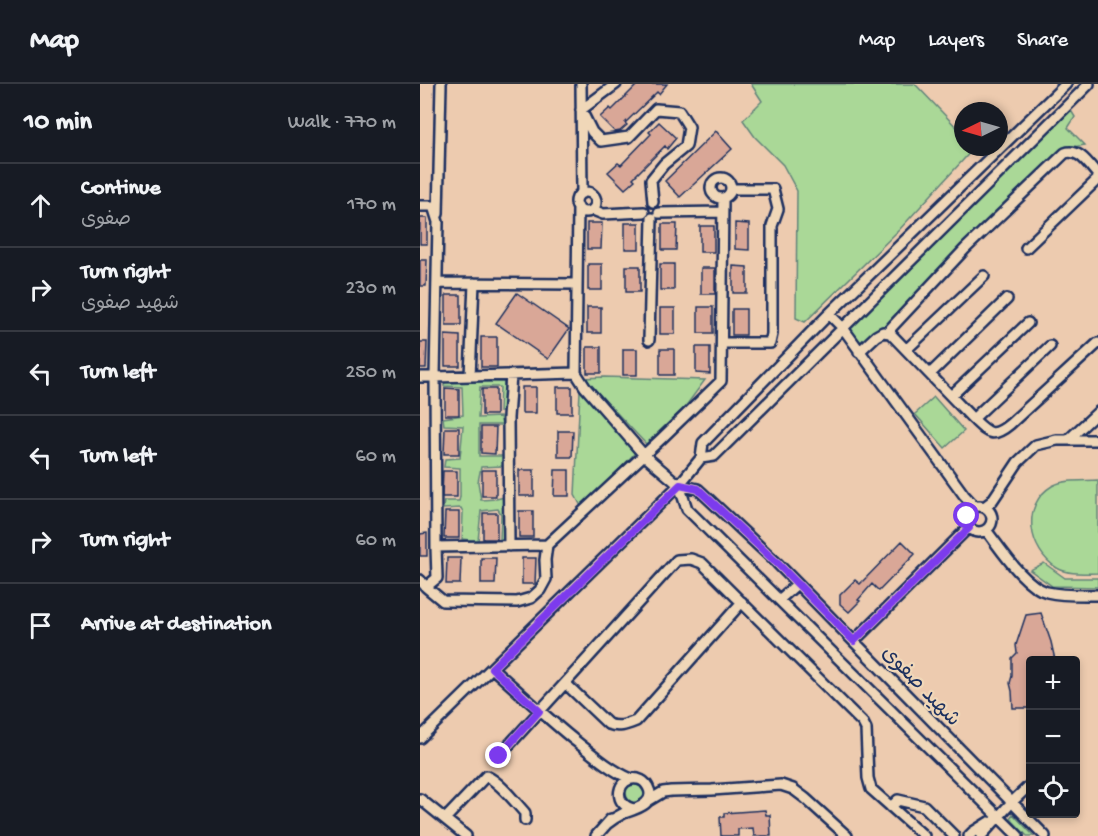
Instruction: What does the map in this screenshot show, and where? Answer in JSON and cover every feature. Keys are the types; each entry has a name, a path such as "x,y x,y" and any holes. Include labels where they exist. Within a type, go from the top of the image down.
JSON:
{"street":[{"path":"441,84 435,377 437,578 423,583 443,601 517,602 531,598 540,590 546,579 547,545 721,381 723,199"},
{"path":"581,84 582,193 577,201 576,374 644,455 680,485"},
{"path":"581,110 616,84"},
{"path":"420,738 680,485 701,458 703,442 829,314 1066,84"},
{"path":"701,458 714,456 1089,84"},
{"path":"581,110 592,132 601,141 629,136 656,109 679,111 688,127 686,146 664,164 651,180 653,202 658,206 652,214 649,340"},
{"path":"890,333 891,328 965,249 1065,153 1071,151 1078,153 1098,177 1026,248"},
{"path":"718,178 725,178 730,183 731,189 729,195 723,199 712,195 710,188 718,178"},
{"path":"722,343 770,343 772,334 772,226 778,209 773,189 731,189"},
{"path":"582,193 588,193 595,198 596,205 593,210"},
{"path":"420,206 433,206 438,222"},
{"path":"578,207 585,212 593,210 603,214 722,212"},
{"path":"907,350 984,276"},
{"path":"436,283 577,284"},
{"path":"470,376 474,283"},
{"path":"930,374 1007,299"},
{"path":"829,314 843,328 964,495 979,507 990,512 992,520 986,530 979,532 972,530 966,520 971,509 979,507 992,501 1018,462 1036,445 1057,440 1098,440"},
{"path":"951,396 1028,322"},
{"path":"859,352 876,336 883,332 890,333 973,419 986,431 994,434 1000,432 1098,343"},
{"path":"973,419 1050,346"},
{"path":"420,377 576,374"},
{"path":"509,546 508,418 511,375"},
{"path":"1068,440 1098,412"},
{"name":"شهید صفوی","path":"1018,836 687,509 680,485 698,489 797,584 1045,836"},
{"path":"854,641 969,528"},
{"path":"986,530 1022,576 1045,592 1098,595"},
{"path":"436,547 547,545"},
{"path":"499,756 677,561 691,559 702,563 862,723 866,729 868,778 871,789 924,836"},
{"path":"779,600 797,584"},
{"path":"565,683 609,724 623,727 636,721 742,602"},
{"path":"492,668 539,711 616,772 671,791"},
{"path":"599,760 616,781 626,806 635,809"},
{"path":"445,819 486,776 506,792 525,813 525,819"},
{"path":"608,823 621,798 623,784 631,779"},
{"path":"645,782 650,791 648,801"},
{"path":"596,836 608,823 621,814 640,808 663,792 781,785 793,789 805,798 847,836"},
{"path":"981,836 1026,789"},
{"path":"420,800 466,836"},
{"path":"891,807 898,800 924,806 954,836"},
{"path":"969,836 999,817"}],"green space":[{"path":"751,84 915,84 954,125 954,156 967,156 899,230 805,322 796,318 797,191 783,165 755,137 743,120 762,101"},
{"path":"1070,109 1075,117 1068,128 1085,145 1062,149 887,328 861,347 850,328"},
{"path":"584,378 705,380 685,407 646,444"},
{"path":"444,381 504,382 504,412 499,412 500,387 480,387 478,418 500,417 502,425 479,425 479,456 504,456 503,466 481,467 478,482 481,500 505,497 505,538 500,539 501,514 498,509 481,511 478,541 462,539 463,512 461,508 443,509 444,501 459,501 460,497 460,468 444,467 445,459 460,458 463,426 444,425 443,418 463,415 462,387 444,386"},
{"path":"580,390 636,452 582,508 575,495"},
{"path":"934,397 964,431 945,448 915,414"},
{"path":"1098,480 1098,573 1066,572 1047,560 1040,551 1032,528 1035,504 1042,494 1057,484 1068,481"},
{"path":"1044,563 1065,578 1098,578 1098,587 1052,586 1030,570"},
{"path":"636,783 643,786 646,793 643,800 636,803 629,800 626,793 629,786"},
{"path":"1013,814 1034,836 1027,836 1010,818"}],"building":[{"path":"638,84 667,84 659,94 657,92 625,123 627,125 615,132 600,117 610,108 612,110"},
{"path":"659,122 676,138 667,149 665,146 633,178 635,180 625,189 608,172 618,163 621,165 651,134 649,132"},
{"path":"716,131 732,149 680,197 665,181"},
{"path":"420,218 427,218 427,244 420,244"},
{"path":"587,223 602,223 601,249 587,249"},
{"path":"625,223 639,223 639,249 625,249"},
{"path":"735,223 749,224 749,250 735,249"},
{"path":"662,224 677,224 676,250 662,250"},
{"path":"700,226 714,226 714,252 700,252"},
{"path":"420,260 427,260 426,286 420,286"},
{"path":"588,264 602,264 602,290 588,290"},
{"path":"660,264 674,264 674,290 660,290"},
{"path":"626,266 640,266 640,292 626,292"},
{"path":"733,266 747,267 747,293 733,293"},
{"path":"701,268 715,268 715,294 701,294"},
{"path":"517,293 569,329 548,359 496,323"},
{"path":"446,295 461,295 461,325 446,325"},
{"path":"587,307 601,307 601,333 587,333"},
{"path":"698,307 713,307 713,333 698,333"},
{"path":"660,308 675,308 675,334 660,334"},
{"path":"732,309 746,309 746,335 732,335"},
{"path":"445,335 460,336 460,366 445,366"},
{"path":"481,337 497,337 497,367 481,367"},
{"path":"420,342 427,342 426,368 420,368"},
{"path":"587,347 601,347 601,373 587,373"},
{"path":"696,347 710,347 710,374 696,373"},
{"path":"623,349 637,349 637,375 623,375"},
{"path":"660,349 674,349 674,375 660,375"},
{"path":"522,387 536,387 536,413 522,413"},
{"path":"557,387 572,387 572,413 557,413"},
{"path":"445,388 459,389 459,415 445,415"},
{"path":"482,389 496,389 496,415 482,415"},
{"path":"481,427 496,427 495,454 481,453"},
{"path":"445,428 459,428 459,454 444,454"},
{"path":"558,431 573,431 572,457 558,457"},
{"path":"482,470 496,470 496,496 482,496"},
{"path":"519,470 534,470 534,496 519,496"},
{"path":"555,470 569,470 569,496 554,496"},
{"path":"443,471 457,471 457,497 442,497"},
{"path":"519,511 533,511 533,537 519,537"},
{"path":"445,512 459,512 459,538 444,538"},
{"path":"483,513 497,513 497,539 483,539"},
{"path":"427,533 427,556 420,556 420,534"},
{"path":"902,541 915,554 879,591 872,584 849,612 840,604 840,595 855,580 860,584"},
{"path":"447,558 461,558 460,584 446,584"},
{"path":"481,558 496,558 495,584 481,584"},
{"path":"522,558 536,558 535,584 522,584"},
{"path":"1041,613 1054,656 1026,656 1026,708 1013,708 1010,683 1012,658 1017,653 1016,645 1026,615"},
{"path":"765,810 766,815 770,815 771,836 754,836 753,828 738,829 738,836 721,836 720,817 724,817 724,813"}],"route":[{"path":"499,756 539,711 492,668 680,485 698,489 777,563 854,641 969,528 967,516"}]}
